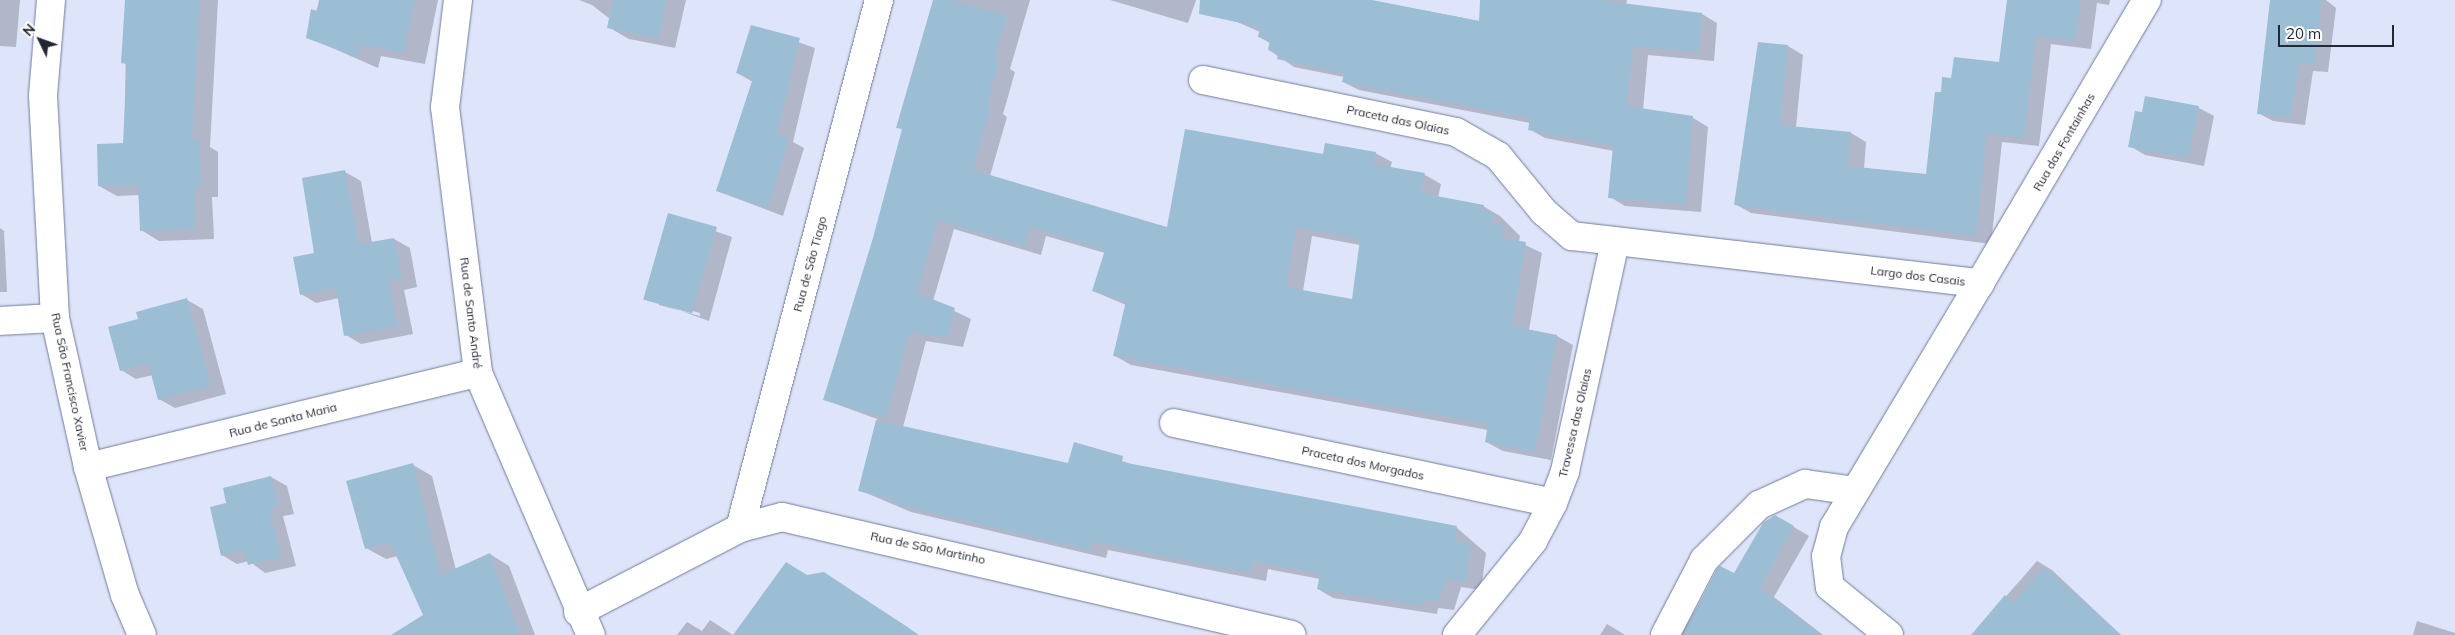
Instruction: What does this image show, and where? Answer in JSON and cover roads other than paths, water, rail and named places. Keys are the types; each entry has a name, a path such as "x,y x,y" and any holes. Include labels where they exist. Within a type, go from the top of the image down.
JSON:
{"street":[{"name":"Rua São Francisco Xavier","path":"51,0 43,96 54,318 88,467 125,595 142,635"},
{"name":"Rua de Santo André","path":"458,0 446,107 478,372 584,623"},
{"name":"Rua de São Tiago","path":"740,528 879,0"},
{"name":"Rua das Fontainhas","path":"1980,283 2147,0"},
{"name":"Praceta das Olaias","path":"1203,80 1456,132 1498,156 1544,212 1572,236 1615,241"},
{"name":"Largo dos Casais","path":"1615,241 1980,283 1834,527 1826,556 1830,587 1889,635"},
{"name":"Travessa das Olaias","path":"1457,635 1533,541 1552,504 1565,471 1615,241"},
{"path":"0,321 54,318"},
{"name":"Rua de Santa Maria","path":"88,467 478,372"},
{"name":"Praceta dos Morgados","path":"1174,423 1552,504"},
{"path":"1665,635 1704,560 1759,505 1805,484 1855,491"},
{"name":"Rua de São Martinho","path":"584,623 740,528 782,517 1292,635"}]}
